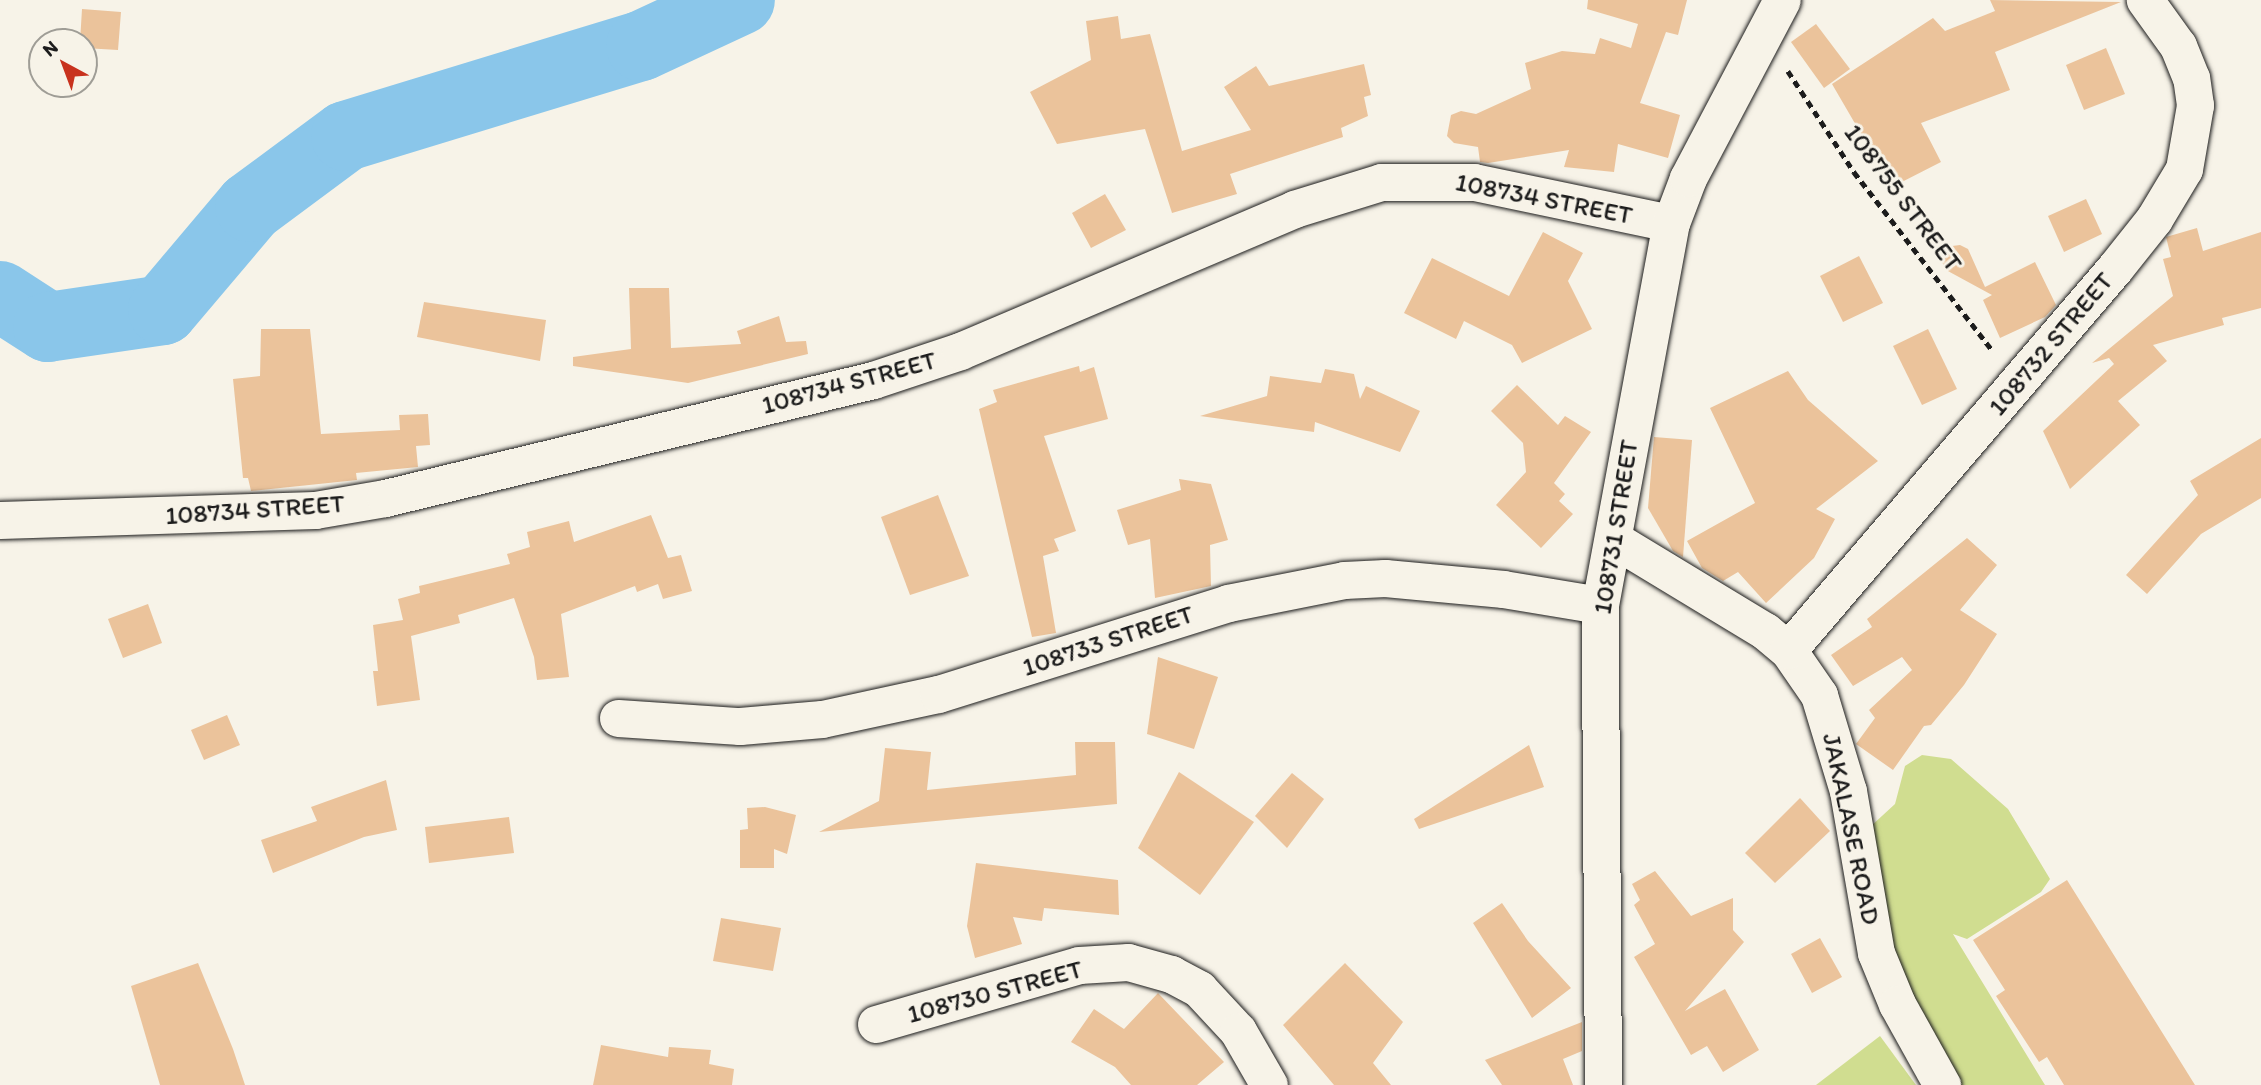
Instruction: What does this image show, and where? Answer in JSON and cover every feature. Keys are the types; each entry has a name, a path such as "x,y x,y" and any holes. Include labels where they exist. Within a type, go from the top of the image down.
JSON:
{"street":[{"name":"108731 STREET","path":"1603,1085 1600,605 1671,223 1688,178 1762,32 1782,0"},
{"name":"108732 STREET","path":"1788,650 2017,384 2154,219 2184,169 2195,105 2191,78 2178,46 2145,0"},
{"name":"108734 STREET","path":"0,520 315,510 860,383 960,351 1294,209 1381,182 1474,181 1671,223"},
{"name":"JAKALASE ROAD","path":"1613,539 1724,603 1788,650 1819,695 1835,738 1848,791 1876,953 1897,1004 1942,1085"},
{"name":"108733 STREET","path":"618,718 740,726 821,719 939,694 1228,603 1333,582 1385,578 1464,585 1600,605"},
{"name":"108730 STREET","path":"876,1024 1079,965 1128,962 1171,974 1199,989 1238,1031 1269,1085"}],"path":[{"name":"108755 STREET","path":"1762,32 1854,172 2017,384"}],"green space":[{"path":"1922,755 1951,759 2008,809 2050,879 2041,892 1967,939 1953,934 2045,1085 1959,1085 1907,989 1892,941 1870,827 1895,804 1905,766"},
{"path":"1880,1036 1916,1085 1816,1085"}],"building":[{"path":"1588,0 1687,0 1678,35 1666,32 1640,103 1680,115 1668,158 1618,144 1614,172 1564,167 1569,150 1480,162 1478,147 1454,143 1447,136 1451,115 1461,111 1476,114 1531,89 1525,63 1562,51 1595,54 1600,38 1631,48 1638,24 1587,9"},
{"path":"1990,0 2121,2 1995,52 2010,90 1921,123 1941,162 1892,187 1832,84 1933,18 1945,31 1995,11"},
{"path":"82,9 121,12 118,50 98,49 98,28 81,28"},
{"path":"1118,16 1121,39 1150,34 1182,151 1251,130 1224,87 1256,66 1269,86 1364,64 1371,95 1364,97 1368,116 1341,128 1343,137 1230,174 1237,194 1172,213 1145,129 1057,144 1030,92 1091,60 1086,21"},
{"path":"1816,24 1850,69 1824,88 1791,42"},
{"path":"2106,48 2125,94 2084,110 2066,65"},
{"path":"1105,194 1126,230 1091,248 1072,213"},
{"path":"2086,199 2102,234 2064,252 2048,216"},
{"path":"2197,228 2203,251 2261,232 2261,308 2222,318 2224,325 2153,345 2167,361 2118,401 2140,425 2070,489 2043,431 2114,364 2109,358 2092,363 2173,296 2163,259 2171,257 2166,237"},
{"path":"1543,232 1583,253 1568,281 1592,329 1522,363 1512,345 1464,321 1456,339 1404,313 1432,258 1509,296"},
{"path":"1960,245 1968,249 1985,287 2035,262 2056,305 2045,317 2000,338 1983,300 1992,295 1946,270 1942,262 1944,247"},
{"path":"1859,256 1883,303 1843,322 1820,276"},
{"path":"629,288 669,288 671,348 741,344 737,331 779,316 786,342 806,341 808,354 688,383 573,366 573,357 631,349"},
{"path":"424,302 546,320 540,361 417,337"},
{"path":"261,329 310,329 321,434 400,430 399,415 428,414 430,445 416,446 418,467 356,473 357,480 251,491 248,478 243,478 233,379 260,376"},
{"path":"1928,329 1957,389 1922,405 1893,346"},
{"path":"1079,366 1080,372 1094,367 1108,419 1044,436 1076,531 1054,539 1059,551 1043,556 1056,633 1032,637 979,409 997,402 993,390"},
{"path":"1325,369 1354,374 1360,399 1366,386 1420,411 1400,452 1315,422 1314,432 1200,416 1267,396 1270,376 1321,383"},
{"path":"1788,371 1808,400 1878,461 1816,509 1835,519 1814,558 1766,603 1738,572 1723,581 1702,568 1687,541 1755,503 1710,408"},
{"path":"1517,385 1558,425 1565,416 1591,432 1554,483 1565,494 1559,501 1573,514 1541,548 1496,505 1526,472 1523,443 1491,411"},
{"path":"1654,437 1692,440 1683,557 1673,551 1648,508"},
{"path":"2261,438 2261,498 2201,534 2147,594 2126,575 2198,495 2190,481"},
{"path":"1179,479 1211,484 1228,540 1210,545 1211,586 1155,598 1150,539 1128,545 1117,510 1181,490"},
{"path":"938,495 969,576 910,595 881,517"},
{"path":"651,515 668,558 681,555 692,591 663,599 658,584 637,592 635,586 561,614 569,677 537,680 534,657 514,598 458,615 460,623 411,636 420,700 377,706 373,671 378,671 373,625 403,620 398,599 420,593 419,586 510,564 507,554 530,547 527,532 569,521 574,542"},
{"path":"1967,538 1997,565 1960,610 1997,634 1964,685 1931,725 1924,726 1893,770 1856,744 1875,718 1869,710 1912,670 1902,657 1853,686 1831,655 1872,627 1867,619"},
{"path":"148,604 162,643 123,658 108,619"},
{"path":"1158,657 1218,677 1194,749 1147,734"},
{"path":"227,715 240,745 204,760 191,730"},
{"path":"1075,742 1115,742 1117,804 819,832 879,801 885,748 931,752 927,790 1076,775"},
{"path":"1529,745 1544,787 1419,829 1414,819"},
{"path":"1179,772 1254,822 1200,895 1138,848"},
{"path":"1292,773 1324,799 1287,848 1255,816"},
{"path":"386,780 397,830 364,837 273,873 261,840 317,821 311,807"},
{"path":"1800,798 1830,831 1775,883 1745,853"},
{"path":"765,807 796,815 787,854 774,849 774,868 740,868 740,830 748,829 747,808"},
{"path":"509,817 514,853 429,863 425,827"},
{"path":"976,863 1118,880 1119,915 1044,908 1042,921 1013,917 1022,944 975,958 967,926"},
{"path":"1655,871 1691,916 1733,898 1733,930 1744,942 1685,1011 1725,989 1759,1050 1723,1072 1707,1046 1691,1055 1634,957 1655,944 1634,905 1640,900 1632,884"},
{"path":"2067,880 2195,1085 2064,1085 2047,1057 2039,1062 1996,996 2005,990 1973,940"},
{"path":"1502,903 1528,941 1571,988 1532,1018 1473,923"},
{"path":"721,918 781,928 773,971 713,961"},
{"path":"1820,938 1842,977 1812,993 1791,954"},
{"path":"198,963 245,1085 160,1085 131,986"},
{"path":"1345,963 1403,1022 1373,1063 1391,1085 1334,1085 1283,1025"},
{"path":"1158,993 1224,1062 1197,1085 1131,1085 1115,1067 1071,1042 1094,1009 1124,1029"},
{"path":"1582,1022 1582,1051 1563,1059 1573,1085 1502,1085 1485,1060"},
{"path":"601,1045 668,1057 669,1047 711,1050 709,1064 734,1069 732,1085 593,1085"}],"waterway":[{"path":"0,296 48,327 163,310 250,207 346,136 641,46 740,0"}]}
